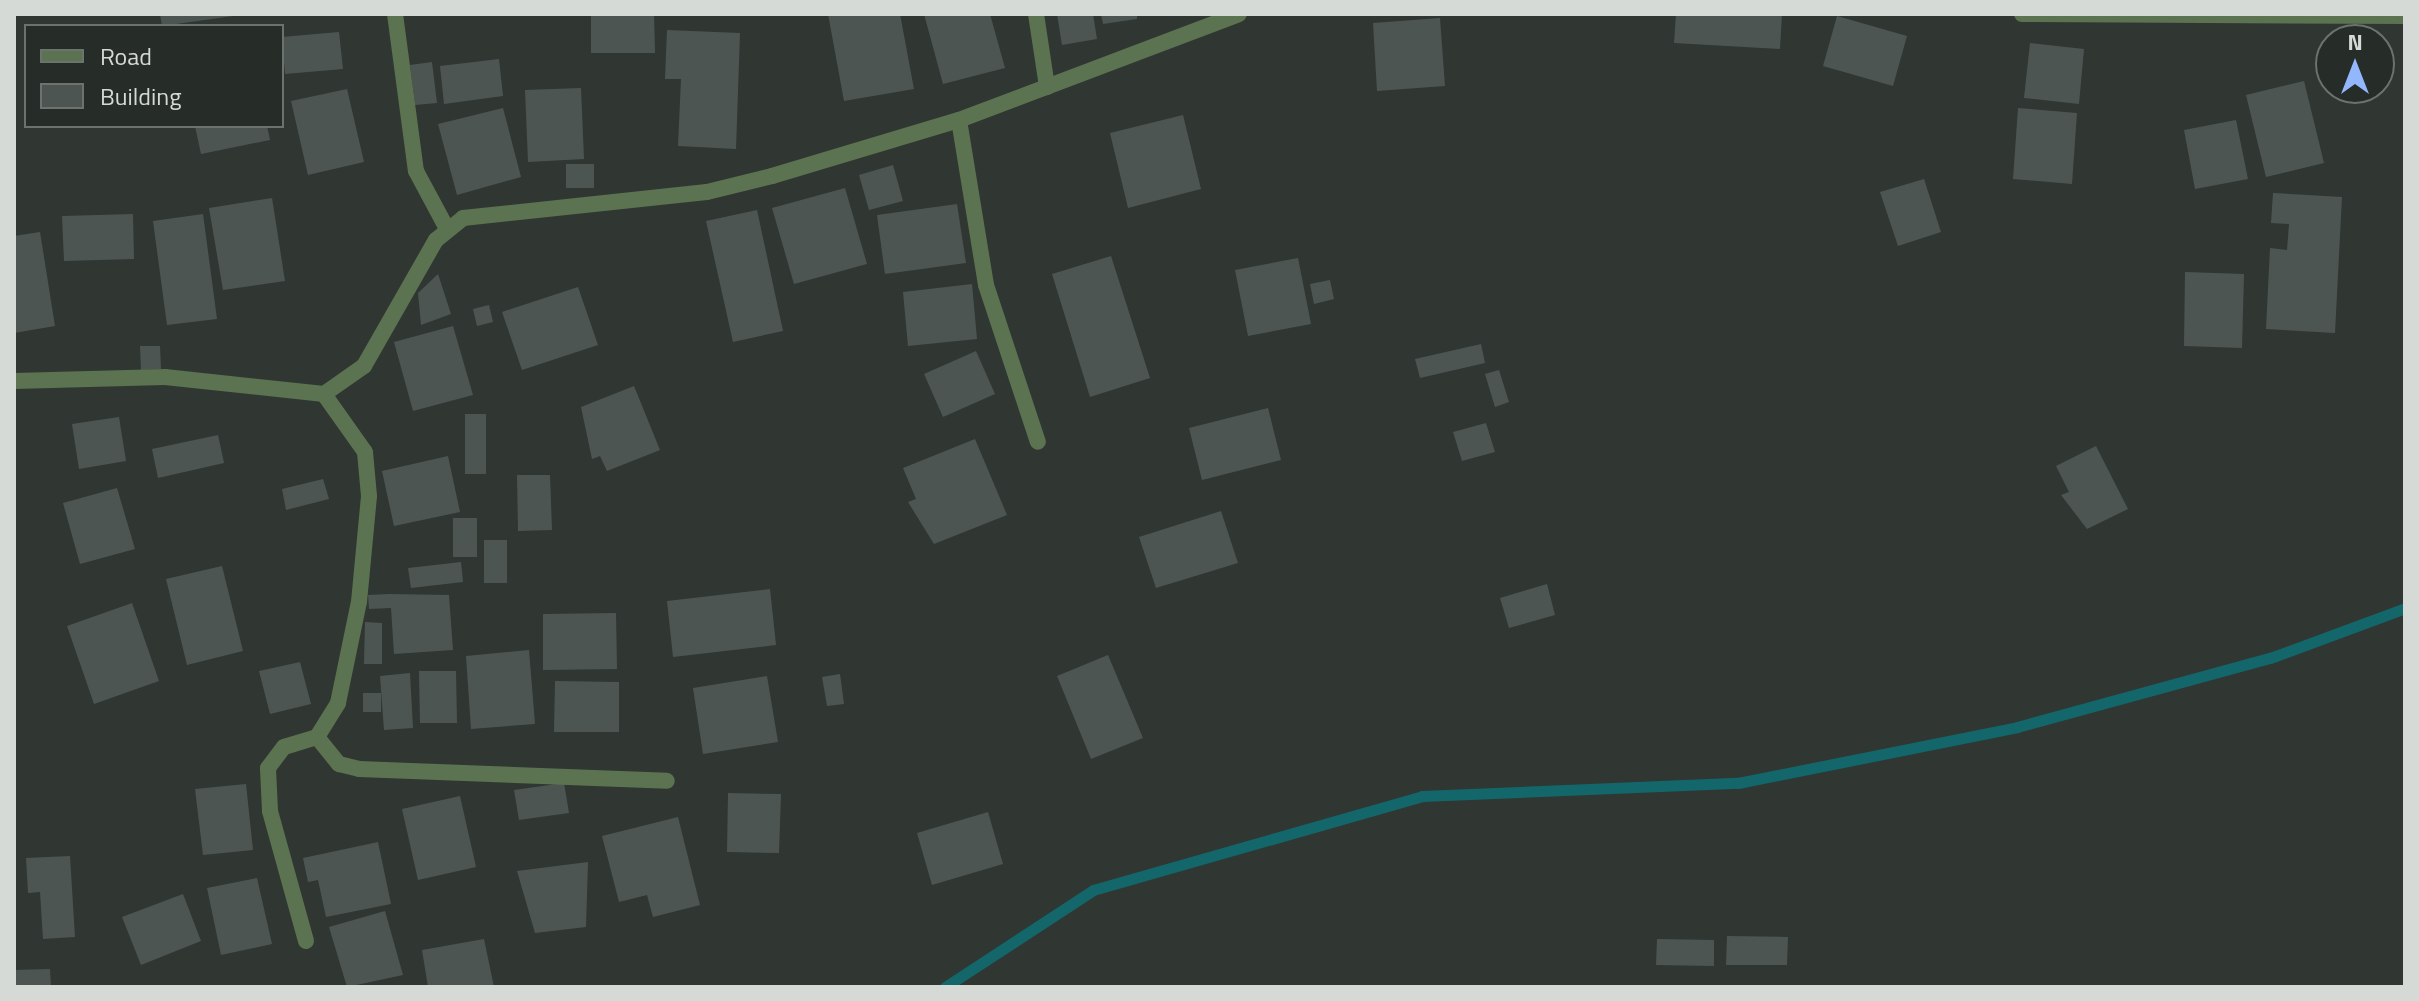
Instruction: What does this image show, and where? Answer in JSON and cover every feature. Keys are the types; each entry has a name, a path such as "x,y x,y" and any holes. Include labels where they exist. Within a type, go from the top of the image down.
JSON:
{"street":[{"path":"395,14 416,171 446,227"},
{"path":"1036,14 1047,87"},
{"path":"14,381 165,377 324,394 364,366 446,227 463,218 707,192 959,120 1239,14"},
{"path":"2022,14 2405,16"},
{"path":"959,120 986,285 1038,442"},
{"path":"306,941 270,811 268,768 284,747 317,737 338,703 350,659 369,496 365,452 324,394"},
{"path":"317,737 339,764 359,769 667,781"}],"building":[{"path":"160,14 233,14 176,24 162,24"},
{"path":"591,14 654,14 655,53 591,53"},
{"path":"828,14 900,14 914,89 844,101"},
{"path":"924,14 990,14 1005,68 943,84"},
{"path":"1057,14 1093,14 1097,39 1062,45"},
{"path":"1101,14 1137,14 1137,19 1103,24"},
{"path":"1676,14 1782,14 1780,49 1674,43"},
{"path":"1837,16 1907,36 1893,86 1823,66"},
{"path":"1440,18 1445,86 1377,91 1373,23"},
{"path":"667,30 740,33 736,149 678,146 681,79 665,79"},
{"path":"339,32 343,69 285,74 284,37"},
{"path":"2030,43 2084,49 2079,104 2024,98"},
{"path":"499,59 503,96 444,104 440,66"},
{"path":"432,62 437,103 415,105 410,65"},
{"path":"2304,81 2324,163 2266,177 2246,95"},
{"path":"581,88 584,159 528,162 525,90"},
{"path":"347,89 364,162 308,175 291,101"},
{"path":"503,108 521,177 457,195 438,124"},
{"path":"2018,108 2077,113 2072,184 2013,179"},
{"path":"1183,115 1201,189 1128,208 1110,133"},
{"path":"2236,120 2248,179 2195,189 2184,130"},
{"path":"195,128 267,128 270,140 201,154"},
{"path":"566,164 594,164 594,188 566,188"},
{"path":"893,165 903,201 869,210 859,175"},
{"path":"1924,179 1941,232 1898,246 1880,192"},
{"path":"845,188 867,264 794,284 772,208"},
{"path":"2273,193 2342,197 2335,333 2266,329 2270,248 2287,250 2289,224 2271,223"},
{"path":"272,198 285,281 223,290 209,208"},
{"path":"957,204 966,263 885,274 877,215"},
{"path":"757,210 783,331 733,342 706,221"},
{"path":"133,214 134,259 64,261 62,216"},
{"path":"203,214 217,319 167,325 153,221"},
{"path":"40,232 55,326 14,333 14,236"},
{"path":"1111,256 1150,378 1090,397 1052,274"},
{"path":"1298,258 1311,324 1248,336 1235,270"},
{"path":"2185,272 2244,274 2242,348 2184,346"},
{"path":"438,274 451,314 421,325 418,293"},
{"path":"1330,280 1334,299 1314,304 1310,284"},
{"path":"972,284 977,339 908,346 903,292"},
{"path":"578,287 598,345 522,370 502,312"},
{"path":"489,305 493,322 477,326 473,309"},
{"path":"453,326 473,395 413,411 394,342"},
{"path":"1481,344 1485,363 1420,378 1415,359"},
{"path":"140,346 160,346 161,369 141,370"},
{"path":"976,351 995,394 943,417 924,374"},
{"path":"1499,370 1509,402 1495,407 1485,374"},
{"path":"634,386 660,450 607,471 600,456 592,459 581,407"},
{"path":"1268,408 1281,460 1202,480 1189,428"},
{"path":"465,414 486,414 486,474 465,474"},
{"path":"119,417 126,461 79,469 72,424"},
{"path":"1486,423 1495,452 1462,461 1453,432"},
{"path":"218,435 224,463 158,478 152,449"},
{"path":"975,439 1007,515 934,544 908,502 916,499 903,468"},
{"path":"2096,446 2128,509 2087,529 2061,495 2069,492 2056,466"},
{"path":"448,456 460,512 394,526 382,471"},
{"path":"517,475 550,475 552,530 518,531"},
{"path":"323,479 329,499 286,510 282,489"},
{"path":"117,488 135,549 80,564 63,503"},
{"path":"1221,511 1238,563 1156,588 1139,537"},
{"path":"453,518 477,518 477,557 453,557"},
{"path":"484,540 507,540 507,583 484,583"},
{"path":"461,562 463,582 411,588 408,568"},
{"path":"222,566 243,651 187,665 166,579"},
{"path":"1547,584 1555,615 1509,628 1500,598"},
{"path":"770,589 776,645 673,657 667,601"},
{"path":"368,595 449,595 453,650 394,654 391,608 369,609"},
{"path":"132,603 159,681 94,704 67,626"},
{"path":"616,613 617,669 543,670 543,614"},
{"path":"365,622 382,623 382,664 364,664"},
{"path":"529,650 535,724 471,729 466,656"},
{"path":"1108,655 1143,738 1091,759 1057,676"},
{"path":"300,662 311,704 270,714 259,671"},
{"path":"419,671 456,671 457,723 420,723"},
{"path":"410,673 413,728 384,730 380,676"},
{"path":"840,674 844,704 827,706 822,677"},
{"path":"767,676 778,742 703,754 693,688"},
{"path":"555,681 619,682 619,732 554,732"},
{"path":"363,693 381,693 381,712 363,712"},
{"path":"564,783 569,813 519,820 514,790"},
{"path":"246,784 253,850 203,855 195,789"},
{"path":"728,793 781,794 779,853 727,852"},
{"path":"460,796 476,867 418,880 402,809"},
{"path":"988,812 1003,864 932,885 917,833"},
{"path":"678,817 700,905 653,917 647,895 619,902 602,836"},
{"path":"378,842 391,904 326,917 318,880 308,882 303,858"},
{"path":"70,856 75,937 43,939 40,892 28,893 26,858"},
{"path":"588,862 586,927 535,933 517,871"},
{"path":"257,878 272,944 221,955 207,888"},
{"path":"183,894 201,941 141,965 122,917"},
{"path":"385,911 403,975 347,987 329,927"},
{"path":"1727,936 1788,937 1787,965 1726,965"},
{"path":"484,939 494,987 428,987 422,950"},
{"path":"1657,939 1714,940 1714,966 1656,965"},
{"path":"50,969 51,987 14,987 14,970"}],"waterway":[{"path":"945,987 1093,890 1422,796 1738,783 2017,727 2270,658 2405,608"}]}
